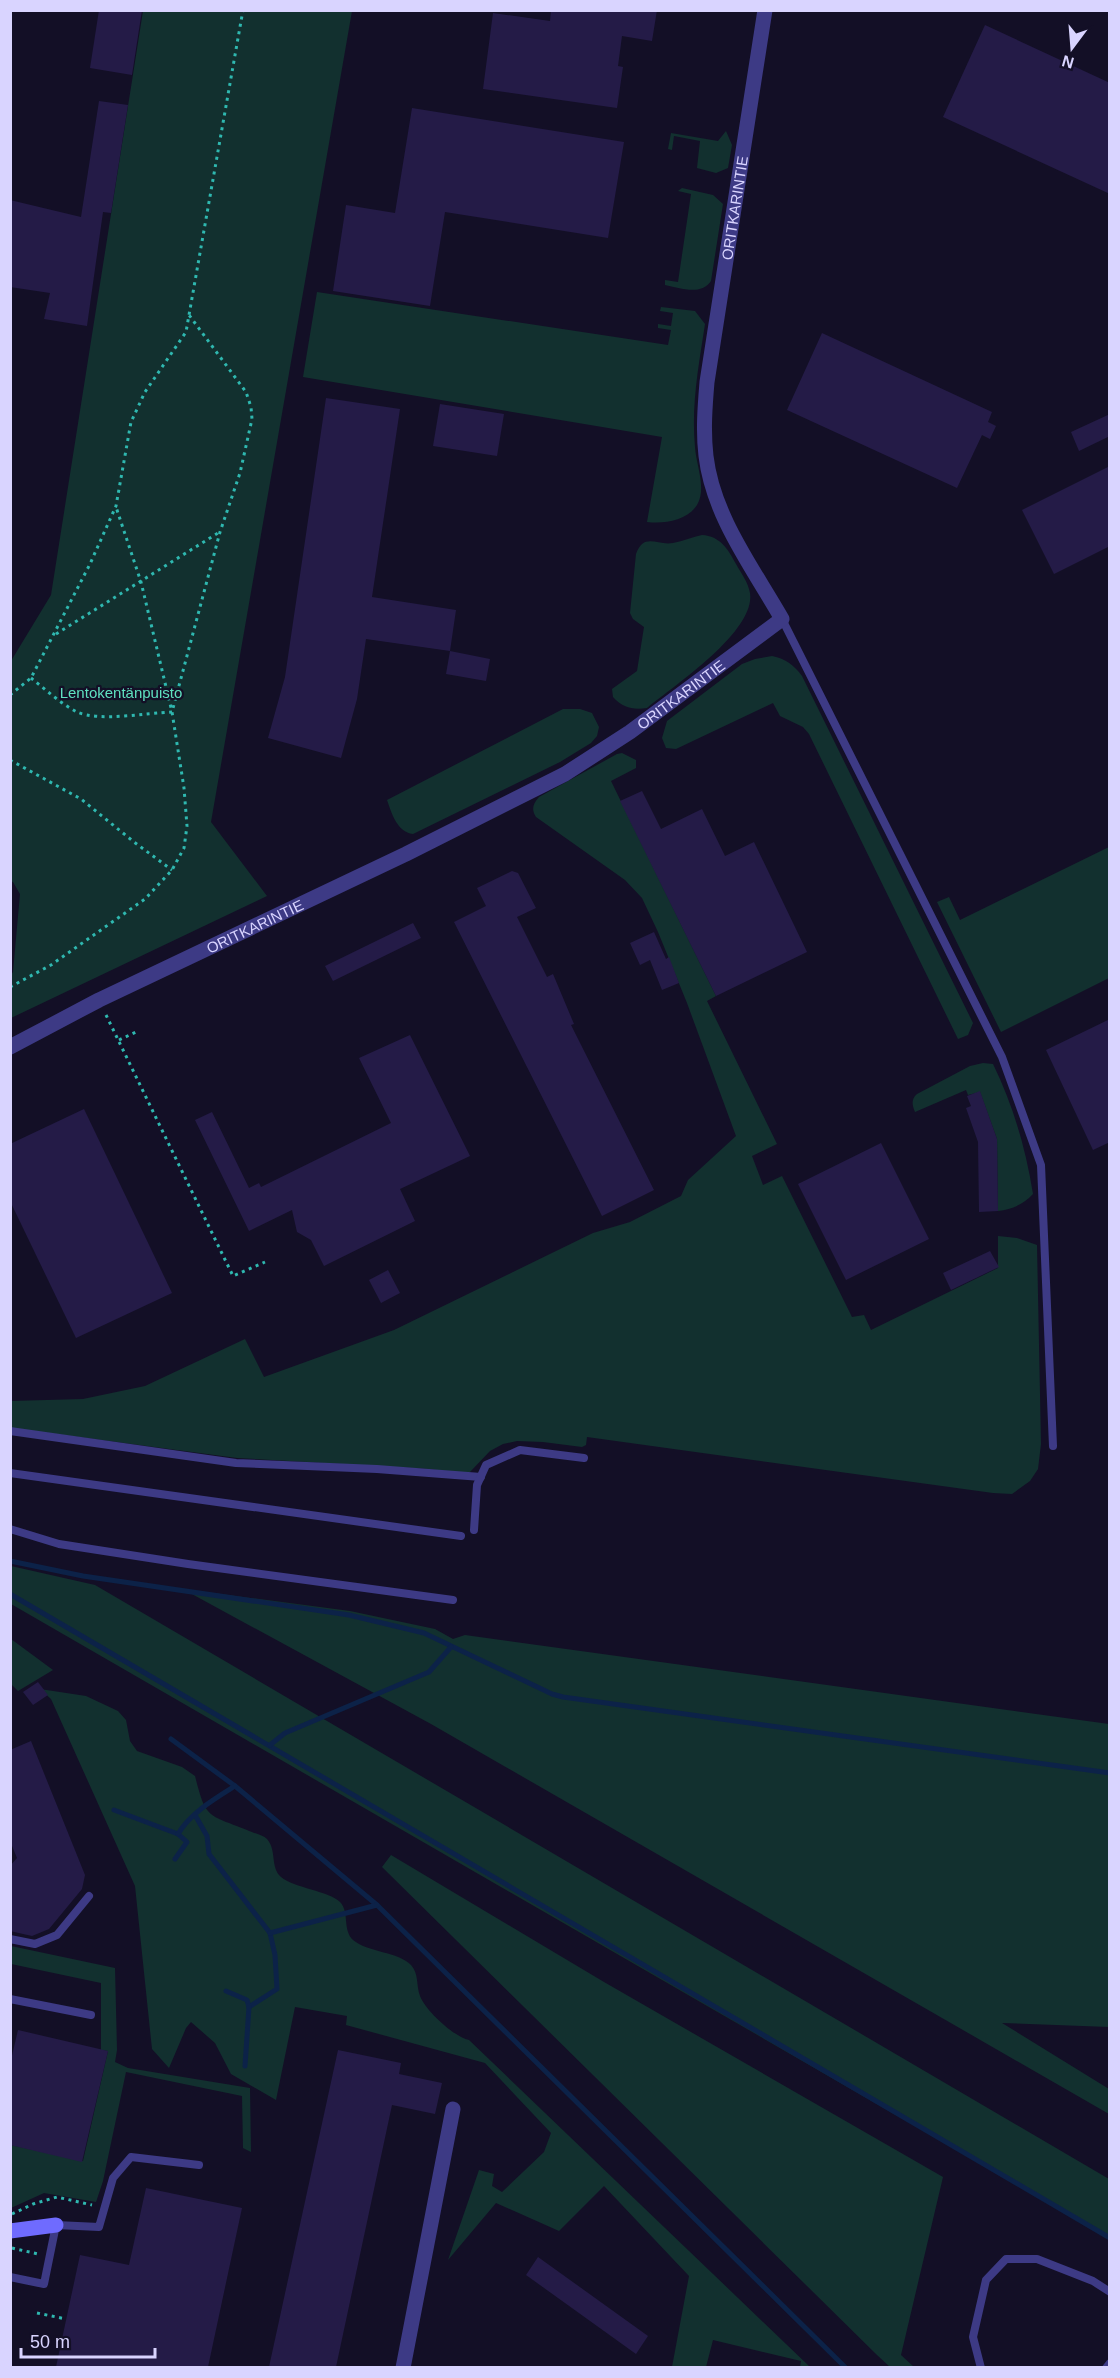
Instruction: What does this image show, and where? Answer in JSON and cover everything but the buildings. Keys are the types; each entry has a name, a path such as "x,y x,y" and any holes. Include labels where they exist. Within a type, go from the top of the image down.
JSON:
{"street":[{"name":"ORITKARINTIE","path":"10,1047 99,1000 406,854 565,774 630,732 782,619 722,513 711,479 705,432 707,382 765,10"},
{"path":"403,2367 453,2109"},
{"path":"10,2231 56,2225"}],"lane":[{"path":"782,619 1002,1058 1041,1165 1053,1446"},
{"path":"10,1431 236,1463 377,1469 481,1477"},
{"path":"474,1530 477,1485 486,1465 520,1450 584,1458"},
{"path":"10,1473 461,1536"},
{"path":"10,1530 59,1544 453,1600"},
{"path":"10,1938 35,1944 57,1935 89,1896"},
{"path":"10,2000 91,2016"},
{"path":"10,2277 44,2284 56,2225 99,2227 113,2178 131,2157 199,2165"},
{"path":"981,2367 973,2337 986,2280 1006,2259 1037,2259 1093,2281 1110,2292"},
{"path":"1106,2367 1110,2363"}],"path":[{"path":"10,695 31,678 90,564 116,506 131,422 145,392 186,332 243,10"},
{"path":"172,711 220,532 240,473 252,419 246,392 189,315"},
{"path":"10,987 51,965 145,899 172,870 184,848 187,826 184,788 172,711 141,582 116,506"},
{"path":"54,635 220,532"},
{"path":"31,678 76,711 87,715 172,711"},
{"path":"10,760 81,799 134,843 172,870"},
{"path":"99,1000 233,1276 265,1262"},
{"path":"119,1040 138,1031"},
{"path":"10,2214 57,2197 105,2208"},
{"path":"10,2247 49,2256"},
{"path":"37,2313 66,2319"}],"green space":[{"name":"Lentokentänpuisto","path":"143,11 352,11 211,822 267,896 11,1018 11,975 20,894 10,881 11,661 51,595"},
{"path":"726,131 732,145 728,168 716,173 697,168 700,141 674,136 672,150 668,149 671,133 718,141"},
{"path":"682,188 713,195 723,204 711,281 707,286 696,290 665,285 665,280 678,282 691,194 678,191"},
{"path":"317,292 668,345 671,330 658,328 658,324 671,326 673,313 660,311 661,307 695,311 705,324 694,416 695,447 701,484 697,505 681,518 647,522 662,437 303,377"},
{"path":"702,535 719,541 730,553 749,589 748,608 740,624 727,640 676,686 647,708 637,709 624,706 613,697 612,689 637,671 644,627 633,619 630,613 636,554 639,547 643,543 652,541 673,543"},
{"path":"772,656 789,663 802,676 973,1023 968,1035 958,1039 809,734 803,727 780,716 773,703 676,749 666,748 662,738 667,721 742,664"},
{"path":"563,709 580,709 592,713 599,727 597,736 591,743 560,762 413,834 407,833 396,822 387,800"},
{"path":"622,753 636,760 636,768 611,781 716,996 707,1001 777,1144 752,1156 763,1185 782,1176 852,1317 864,1315 871,1330 998,1268 998,1236 1017,1238 1037,1245 1041,1444 1038,1469 1030,1481 1012,1494 993,1493 587,1437 586,1445 582,1447 517,1441 503,1444 490,1451 470,1472 461,1473 429,1469 237,1458 11,1428 11,1401 83,1399 145,1386 245,1339 264,1377 394,1330 593,1233 630,1222 681,1196 688,1180 736,1136 687,1003 642,898 625,880 536,817 533,809 539,797"},
{"path":"1109,847 1109,978 1001,1032 937,902 949,897 960,920"},
{"path":"983,1063 993,1064 1007,1095 1023,1144 1033,1194 1017,1206 998,1211 997,1139 980,1092 968,1095 966,1090 915,1112 913,1105 917,1094 970,1066"},
{"path":"11,1566 95,1585 1109,2179 1109,2238 11,1604"},
{"path":"198,1591 350,1611 435,1629 453,1639 465,1635 1109,1724 1109,2027 1002,2023 1109,2089 1109,2114 431,1724 190,1593"},
{"path":"11,1639 53,1670 18,1691 11,1684"},
{"path":"40,1689 86,1696 118,1711 126,1720 130,1741 137,1751 182,1767 195,1776 202,1800 210,1813 267,1839 281,1877 340,1902 345,1911 348,1931 353,1940 366,1947 399,1957 411,1965 415,1972 420,1996 434,2015 456,2034 469,2040 810,2367 800,2367 801,2361 713,2340 706,2367 672,2367 689,2276 604,2186 559,2231 496,2203 448,2260 479,2170 494,2174 492,2186 502,2192 544,2152 551,2133 485,2063 346,2025 347,2016 295,2007 276,2100 231,2074 215,2043 191,2022 186,2028 169,2068 152,2049 135,1886 51,1699"},
{"path":"391,1855 604,1982 943,2177 901,2355 914,2367 890,2367 877,2355 382,1867"},
{"path":"11,1946 115,1968 117,2050 115,2062 128,2068 250,2088 251,2152 243,2148 242,2096 126,2072 103,2181 96,2202 44,2193 11,2208 11,2145 83,2161 108,2051 101,2050 101,1983 11,1964"}],"waterway":[{"path":"10,1561 83,1576 349,1615 424,1633 552,1694 563,1697 1110,1773"},
{"path":"10,1594 1110,2238"},
{"path":"270,1745 285,1733 429,1672 451,1647"},
{"path":"171,1739 235,1786 377,1905 846,2368"},
{"path":"178,1834 196,1813 235,1786"},
{"path":"114,1810 178,1834 187,1842 175,1859"},
{"path":"195,1815 207,1836 209,1854 270,1933 275,1955 277,1989 249,2007"},
{"path":"270,1933 377,1905"},
{"path":"226,1991 247,2000 249,2007 245,2066"}]}
